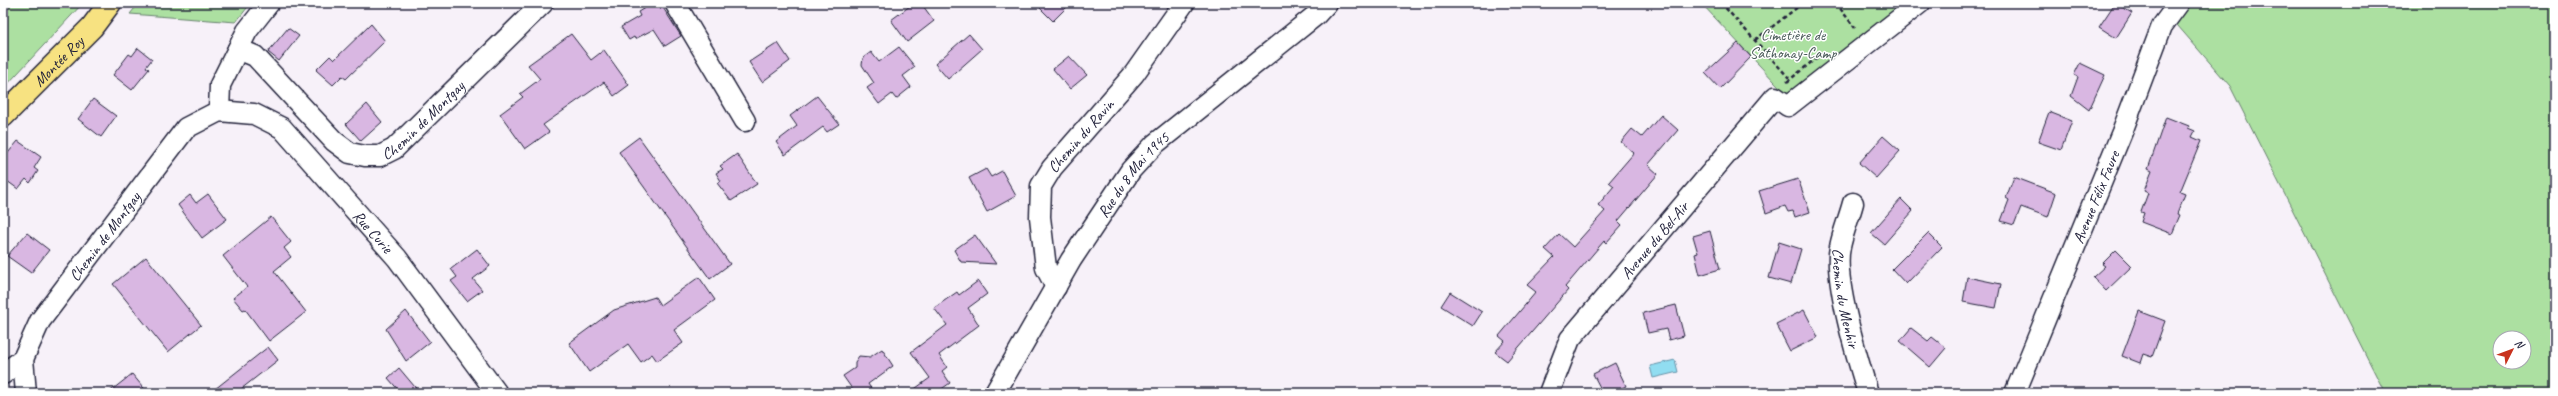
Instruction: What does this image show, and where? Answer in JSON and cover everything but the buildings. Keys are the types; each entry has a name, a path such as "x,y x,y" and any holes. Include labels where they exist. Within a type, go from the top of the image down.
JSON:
{"main road":[{"name":"Montée Roy","path":"3,116 92,27 110,3"}],"street":[{"path":"219,110 220,85 247,31 269,3"},
{"name":"Chemin de Montgay","path":"238,49 255,56 334,140 350,153 365,156 380,156 394,148 543,3"},
{"path":"675,3 745,121"},
{"name":"Chemin du Ravin","path":"1056,287 1046,268 1040,216 1041,186 1052,168 1134,74 1184,3"},
{"name":"Rue du 8 Mai 1945","path":"995,393 1101,212 1131,170 1155,144 1310,20 1327,3"},
{"name":"Avenue du Bel-Air","path":"1549,393 1570,339 1775,97 1788,106 1920,3"},
{"name":"Avenue Félix Faure","path":"2015,393 2122,132 2162,26 2179,3"},
{"name":"Chemin de Montgay","path":"3,374 23,359 40,321 186,128 219,110"},
{"name":"Rue Curie","path":"219,110 254,114 282,128 397,258 497,393"},
{"name":"Chemin du Menhir","path":"1853,203 1839,248 1839,273 1858,359 1868,393"},
{"path":"23,359 26,393"}],"path":[{"path":"1721,3 1789,78"},
{"path":"1755,40 1803,3"},
{"path":"1836,3 1855,28"}],"green space":[{"path":"3,3 83,3 3,89"},
{"path":"139,3 251,3 236,22 130,14"},
{"name":"Cimetière de Sathonay-Camp","path":"1701,3 1909,3 1789,97"},
{"path":"2158,3 2555,3 2555,393 2385,393 2230,86"}],"water":[{"path":"1675,360 1678,372 1653,378 1650,366"}]}
